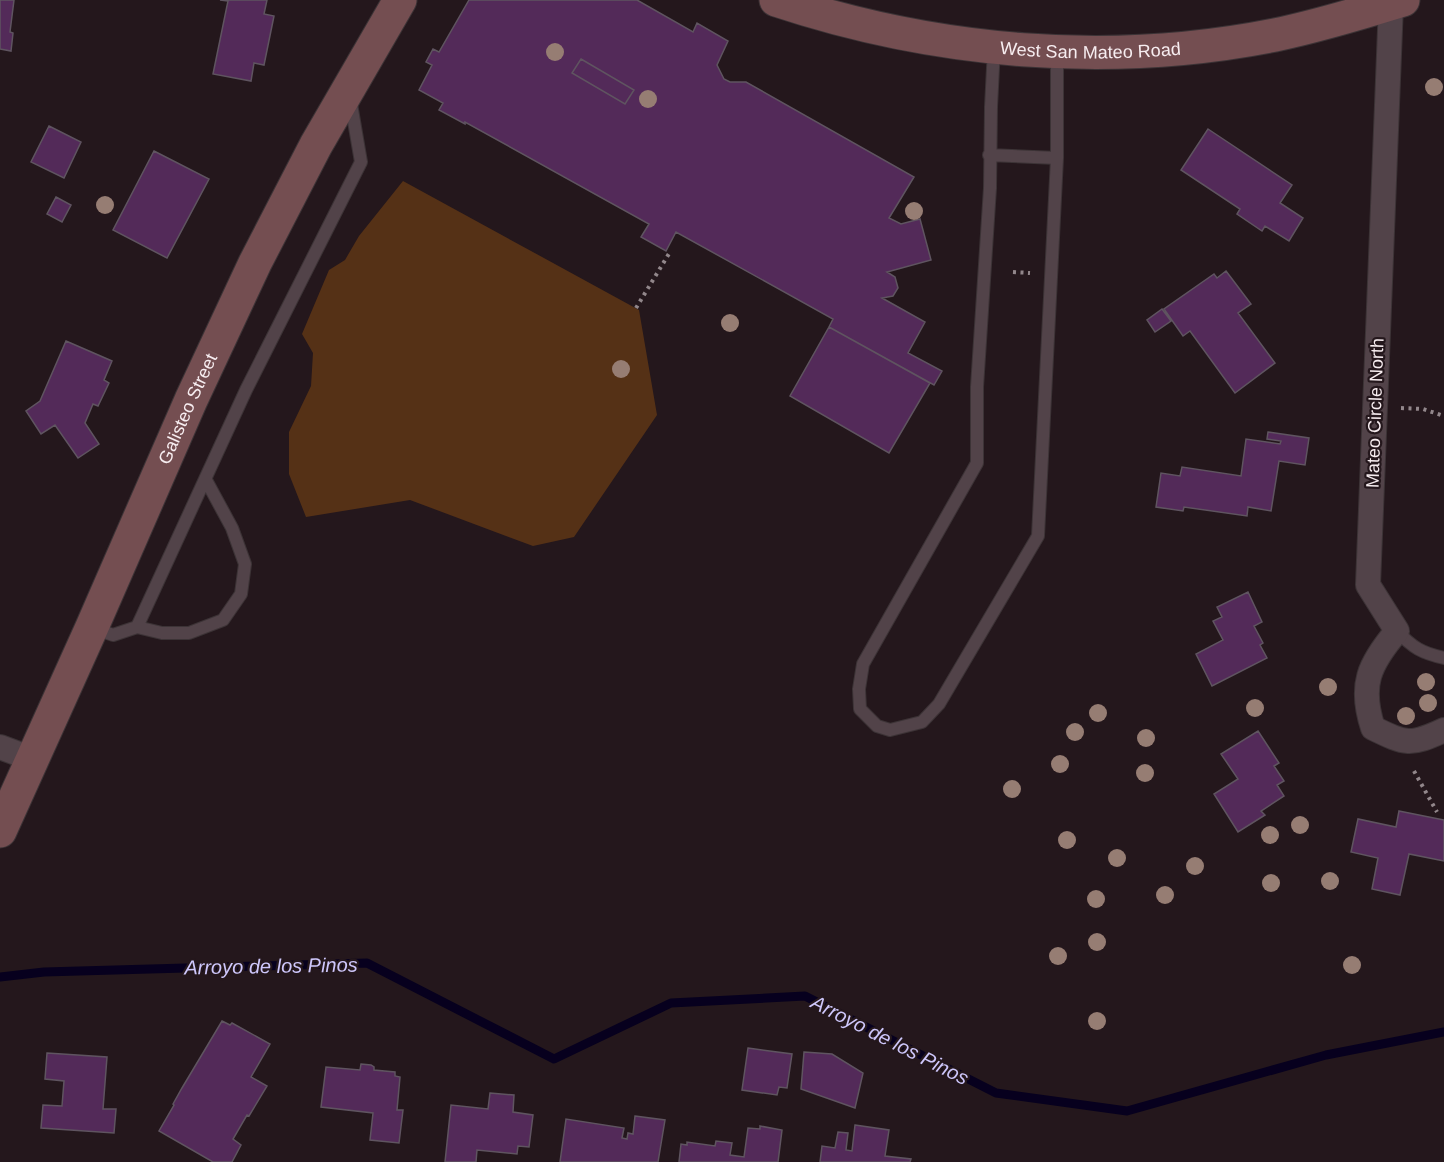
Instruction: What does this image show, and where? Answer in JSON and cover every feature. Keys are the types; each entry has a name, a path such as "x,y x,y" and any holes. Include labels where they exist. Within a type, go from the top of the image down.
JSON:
{"street":[{"name":"Galisteo Street","path":"0,831 191,400 255,263 349,88 400,0"},
{"name":"West San Mateo Road","path":"776,0 864,26 926,39 994,48 1057,51 1174,48 1222,43 1309,27 1397,2"},
{"name":"Mateo Circle North","path":"1397,2 1368,585 1397,631"},
{"path":"1397,631 1378,653 1368,680 1366,706 1373,728 1399,741 1421,741 1444,730"},
{"path":"0,747 32,759"}],"lane":[{"path":"994,48 986,271 977,387 977,463 863,664 858,689 861,709 877,726 890,730 922,722 939,704 1038,536 1057,158 1057,51"},
{"path":"137,627 246,390 361,162 349,88"},
{"path":"989,156 1057,158"},
{"path":"92,627 113,635 137,627 162,633 189,633 223,620 242,594 245,564 232,528 206,480"},
{"path":"1397,631 1410,645 1424,653 1444,658"}],"path":[{"path":"636,308 670,252"},
{"path":"1013,272 1034,273"},
{"path":"1397,408 1423,409 1444,416"},
{"path":"1414,771 1437,812"}],"shaded area":[{"path":"403,181 639,310 657,415 574,537 533,546 410,500 306,517 289,474 289,432 311,386 313,353 302,334 329,270 345,260 359,236"}],"building":[{"path":"0,0 14,0 10,32 13,33 11,51 0,49"},
{"path":"220,0 267,0 264,14 274,16 264,65 254,63 251,81 213,74 228,1"},
{"path":"469,0 637,0 693,32 697,23 728,41 717,65 724,79 730,82 746,82 914,177 889,218 901,224 920,219 931,260 887,272 895,277 898,288 893,296 882,298 925,322 908,353 942,371 934,385 829,327 833,319 676,232 666,251 641,237 649,224 465,122 465,124 439,110 443,103 419,90 432,65 426,62 433,49 439,52"},
{"path":"581,59 634,90 625,104 572,73"},
{"path":"49,126 81,142 64,178 31,162"},
{"path":"1208,129 1292,185 1280,203 1303,218 1289,241 1265,226 1262,231 1237,214 1240,209 1181,170"},
{"path":"154,151 209,179 167,258 113,230"},
{"path":"56,197 71,205 62,222 47,214"},
{"path":"1226,271 1251,304 1238,313 1275,363 1235,393 1190,331 1183,336 1164,309 1214,274 1217,278"},
{"path":"1162,309 1171,321 1155,332 1147,320"},
{"path":"829,327 930,383 889,453 790,396"},
{"path":"66,341 112,361 104,380 109,383 98,406 93,404 85,423 99,444 78,458 55,425 41,434 26,411 40,401"},
{"path":"1268,432 1309,438 1305,465 1279,461 1271,511 1248,507 1247,516 1184,507 1183,511 1156,507 1161,473 1180,476 1182,467 1241,476 1246,439 1280,444 1281,441 1267,439"},
{"path":"1248,592 1262,622 1254,626 1263,643 1260,645 1267,658 1212,686 1196,654 1223,640 1213,621 1222,617 1217,607"},
{"path":"1258,731 1279,763 1274,766 1284,781 1277,785 1284,796 1261,811 1265,815 1238,832 1214,794 1238,779 1221,754"},
{"path":"1399,811 1444,820 1444,861 1409,854 1400,895 1372,889 1378,858 1351,852 1358,819 1396,827"},
{"path":"222,1021 230,1025 232,1023 270,1044 251,1077 267,1086 233,1139 241,1145 232,1162 213,1162 159,1131"},
{"path":"748,1048 792,1054 787,1088 779,1087 777,1095 742,1090"},
{"path":"804,1052 832,1054 863,1073 855,1108 801,1089"},
{"path":"47,1053 107,1057 103,1109 116,1109 114,1133 41,1128 43,1105 62,1106 64,1081 45,1079"},
{"path":"361,1064 371,1065 374,1070 395,1072 395,1076 400,1077 397,1110 403,1110 399,1143 370,1140 373,1113 321,1107 326,1067 360,1070"},
{"path":"490,1093 514,1095 513,1112 533,1115 529,1147 518,1146 517,1154 477,1150 476,1162 445,1162 451,1105 488,1109"},
{"path":"635,1116 665,1120 658,1162 560,1162 566,1119 624,1128 622,1138 627,1139 628,1133 633,1134"},
{"path":"855,1125 889,1130 885,1156 911,1159 910,1162 820,1162 822,1146 835,1148 838,1132 848,1133 846,1150 852,1151"},
{"path":"760,1126 782,1130 778,1162 679,1162 681,1144 687,1145 687,1142 715,1146 716,1141 732,1143 730,1155 744,1157 748,1128 760,1129"}],"waterway":[{"name":"Arroyo de los Pinos","path":"0,977 44,972 367,963 554,1059 671,1003 805,996 996,1093 1127,1111 1326,1055 1444,1032"}]}
